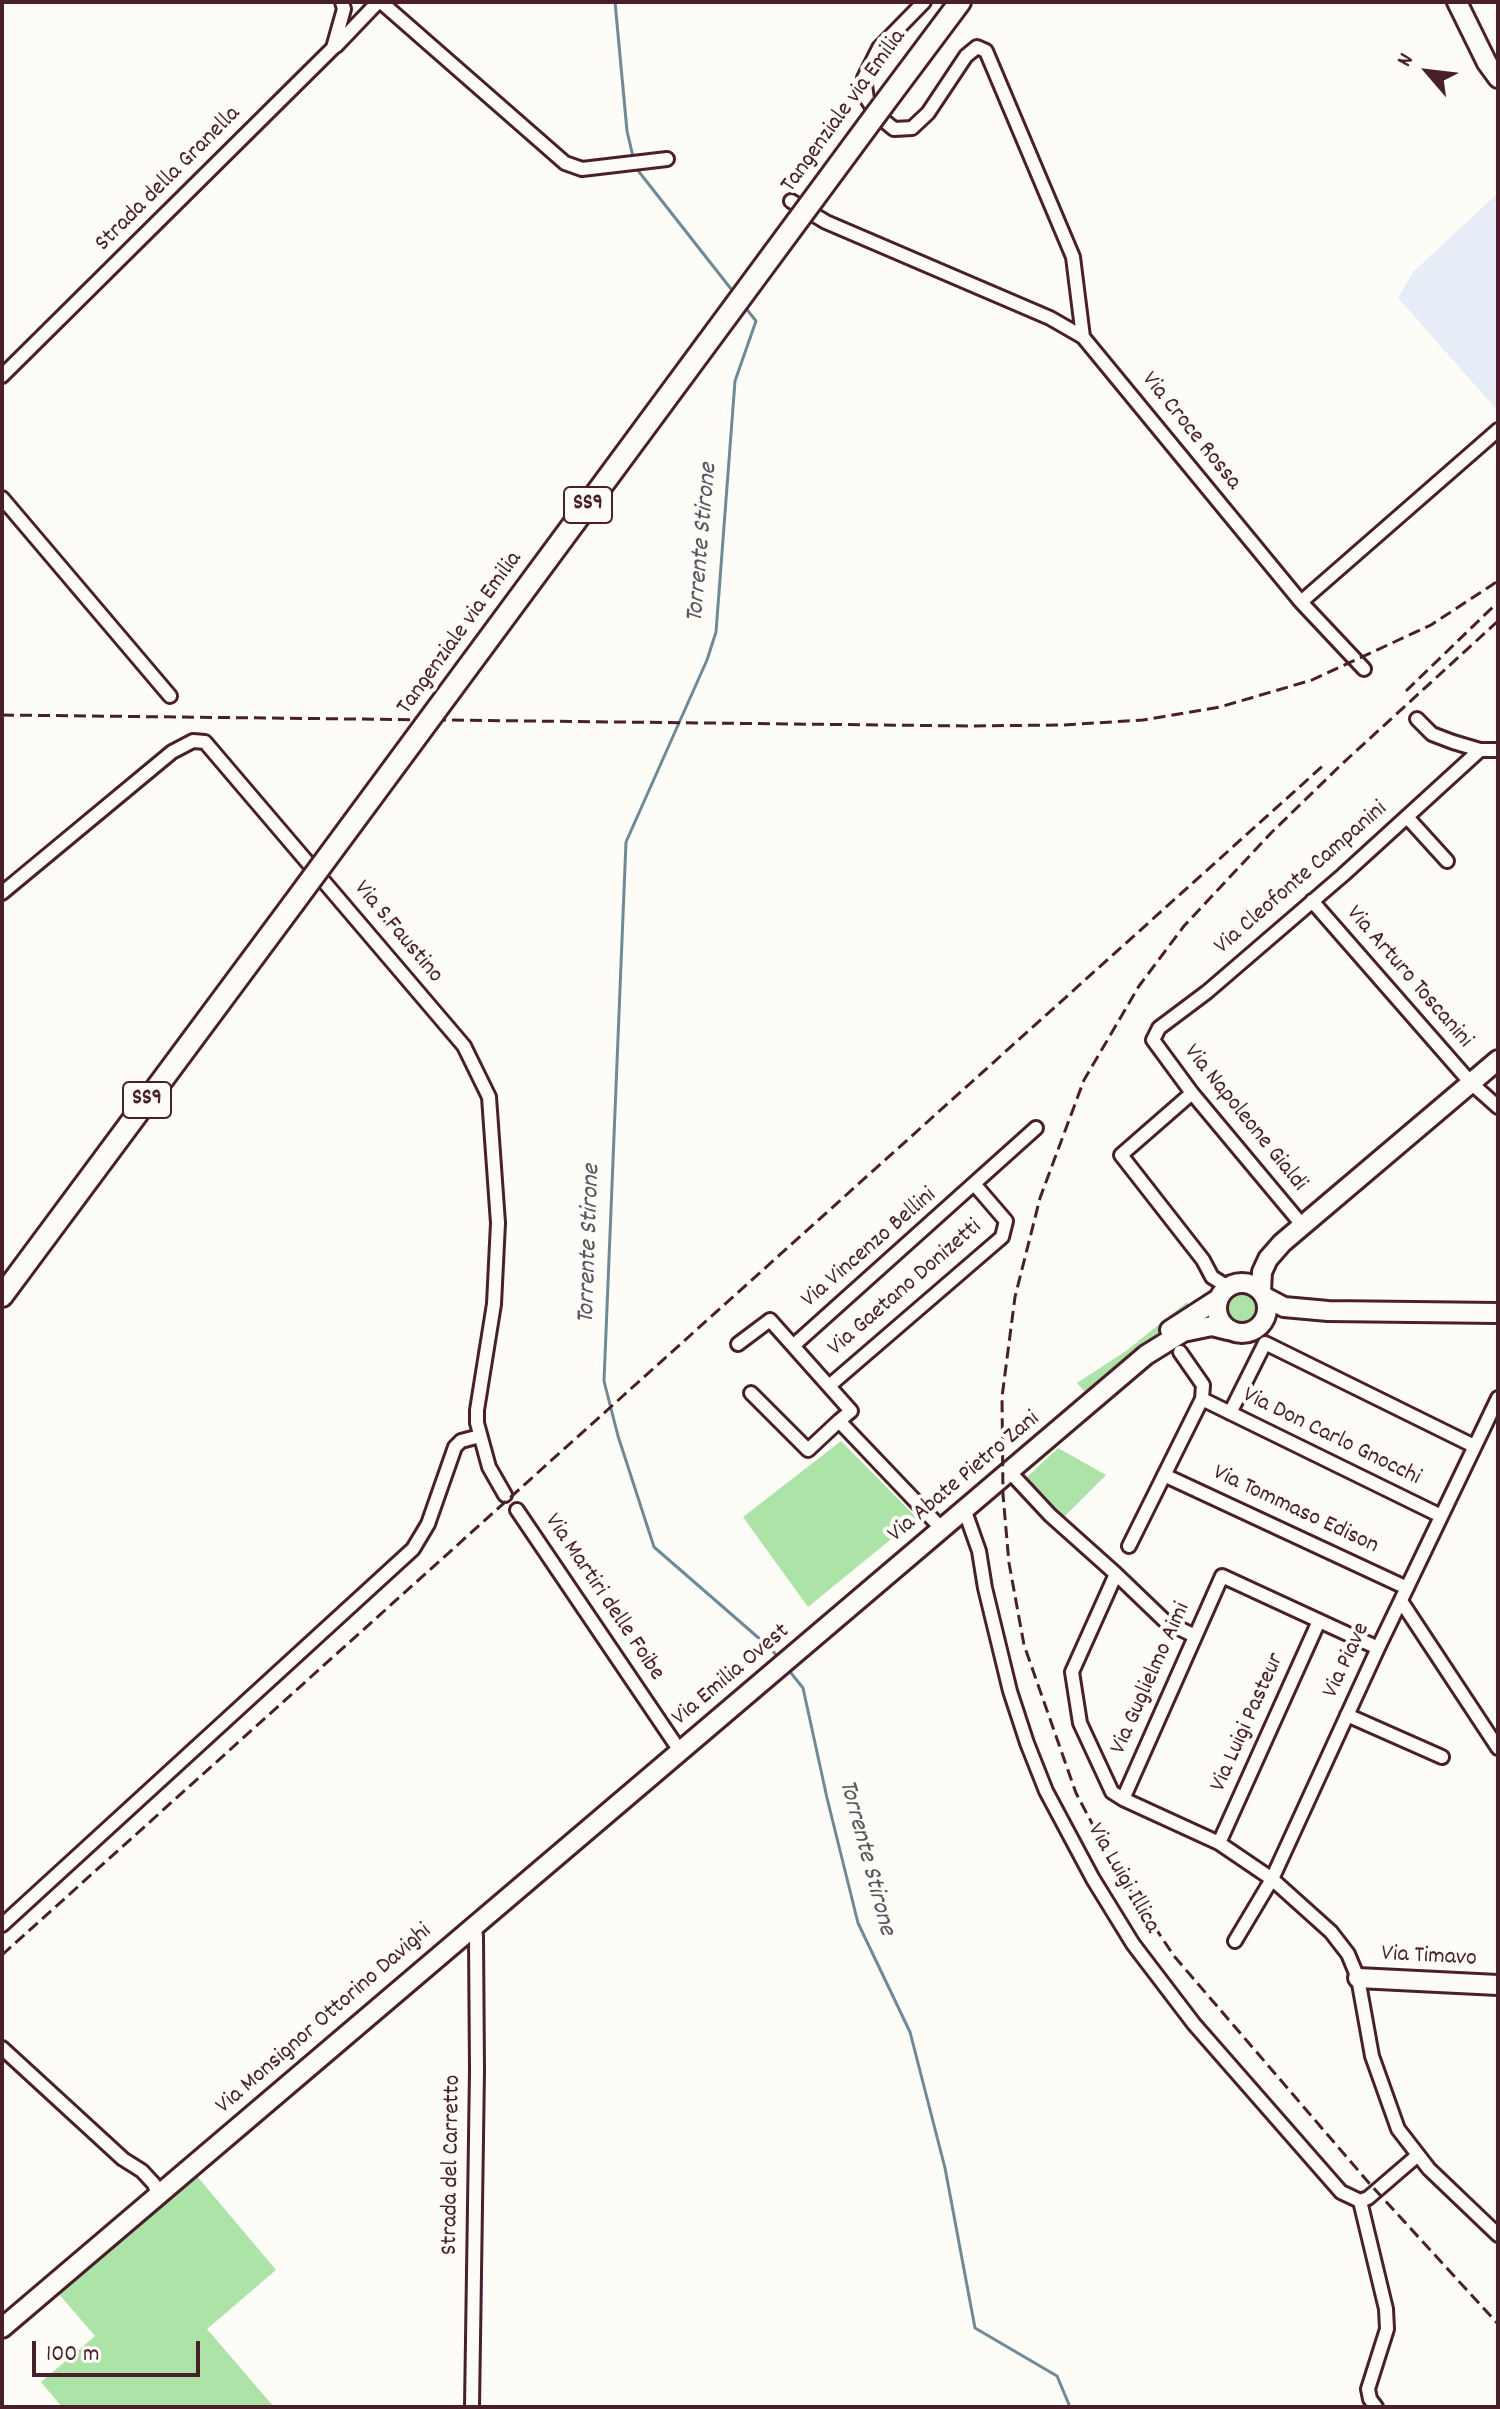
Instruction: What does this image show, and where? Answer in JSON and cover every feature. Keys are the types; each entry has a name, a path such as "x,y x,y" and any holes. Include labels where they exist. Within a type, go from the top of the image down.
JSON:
{"main road":[{"name":"Tangenziale via Emilia","path":"2,1296 960,2"},
{"path":"1457,2 1487,63 1498,78"},
{"name":"Via Abate Pietro Zani","path":"1263,1294 1262,1272 1268,1259 1282,1243 1498,1060"},
{"name":"Via Abate Pietro Zani","path":"1146,1355 1163,1335 1227,1290 1268,1250 1282,1243"},
{"path":"1263,1294 1267,1311 1261,1324 1242,1334 1228,1330 1218,1316 1227,1290 1249,1283 1284,1307 1328,1311 1498,1313"},
{"path":"1261,1324 1291,1315 1328,1311"},
{"name":"Via Abate Pietro Zani","path":"815,1637 1146,1355 1183,1332 1212,1326 1228,1330"},
{"name":"Via Emilia Ovest","path":"680,1751 815,1637"},
{"name":"Via Monsignor Ottorino Davighi","path":"2,2328 680,1751"},
{"name":"Via Timavo","path":"1358,1978 1498,1985"}],"street":[{"name":"Strada della Granella","path":"2,376 333,48 344,9 342,2"},
{"path":"333,48 380,2 565,163 582,169 667,159"},
{"path":"924,2 879,48 864,78 867,99 877,115 894,129 912,128 928,113 966,56 977,47 986,51 1073,257 1083,337"},
{"name":"Via Croce Rossa","path":"791,201 826,222 1050,318 1083,337 1301,602 1364,669"},
{"path":"1301,602 1498,430"},
{"path":"2,498 170,696"},
{"path":"1417,719 1432,734 1480,750 1498,750"},
{"name":"Via S.Faustino","path":"2,893 172,752 193,741 208,745 464,1046 489,1097 498,1223 497,1256 494,1304 477,1410 480,1436 489,1467 505,1495"},
{"name":"Via Cleofonte Campanini","path":"1153,1040 1159,1028 1312,901 1480,750"},
{"path":"1407,817 1447,861"},
{"name":"Via Arturo Toscanini","path":"1312,901 1471,1083 1498,1107"},
{"name":"Via Napoleone Gialdi","path":"1153,1040 1192,1093 1303,1226"},
{"path":"1192,1093 1121,1155 1203,1260 1212,1277 1227,1290"},
{"name":"Via Vincenzo Bellini","path":"794,1345 1036,1128"},
{"name":"Via Gaetano Donizetti","path":"829,1386 1002,1237 1006,1221 975,1185"},
{"path":"738,1344 770,1320 851,1411 808,1450 751,1393"},
{"path":"1230,1413 1265,1343 1474,1446"},
{"path":"1129,1546 1202,1399 1203,1385 1180,1352"},
{"name":"Via Piave","path":"1235,1941 1272,1879 1498,1398"},
{"name":"Via Don Carlo Gnocchi","path":"1202,1399 1441,1516"},
{"path":"839,1421 942,1529"},
{"path":"2,1925 413,1549 428,1524 455,1447 461,1441 480,1436"},
{"path":"1009,1471 1050,1515 1166,1622 1195,1636"},
{"name":"Via Tommaso Edison","path":"1164,1475 1407,1588"},
{"name":"Via Martiri delle Foibe","path":"517,1510 680,1751"},
{"name":"Via Luigi Illica","path":"962,1511 979,1551 1010,1691 1027,1743 1046,1791 1093,1879 1133,1944 1194,2024 1341,2192 1360,2201"},
{"path":"1116,1574 1072,1672 1080,1723 1112,1792 1219,1843 1272,1879 1331,1932 1348,1954 1358,1978 1372,2056 1398,2129 1429,2169 1498,2235"},
{"name":"Via Guglielmo Aimi","path":"1123,1799 1222,1576 1319,1621"},
{"path":"1401,1601 1495,1744"},
{"path":"1319,1621 1378,1648"},
{"name":"Via Luigi Pasteur","path":"1219,1843 1319,1621"},
{"path":"1347,1715 1442,1757"},
{"name":"Strada del Carretto","path":"472,2407 477,2071 474,1925"},
{"path":"2,2048 123,2159 142,2171 154,2184 158,2194"},
{"path":"1376,2407 1368,2389 1387,2329 1386,2309 1360,2201 1368,2198 1418,2155"}],"shaded area":[{"path":"1498,193 1498,411 1398,298 1413,272"}],"green space":[{"path":"1241,1292 1253,1297 1258,1309 1253,1321 1241,1326 1229,1321 1224,1309 1229,1297"},
{"path":"1187,1302 1192,1311 1169,1324 1086,1393 1077,1383 1126,1351"},
{"path":"841,1441 917,1518 808,1607 743,1517"},
{"path":"1058,1448 1106,1475 1063,1518 1041,1500 1024,1480"},
{"path":"196,2175 276,2270 207,2329 274,2407 62,2407 41,2382 95,2336 58,2293"}],"waterway":[{"name":"Torrente Stirone","path":"615,2 627,131 634,161"},
{"name":"Torrente Stirone","path":"636,168 735,294"},
{"name":"Torrente Stirone","path":"745,307 756,321 735,381 716,632 707,660 626,842 604,1381 618,1436 654,1547 780,1659"},
{"name":"Torrente Stirone","path":"787,1668 803,1688 858,1923 910,2032 945,2168 975,2328 1057,2376 1070,2407"}],"railway":[{"path":"2,715 969,726 1143,720 1220,707 1312,680 1431,625 1498,581"},
{"path":"1406,691 1498,602"},
{"path":"1498,621 1271,833 1184,926 1139,986 1084,1080 1040,1198 1015,1297 1002,1397 1003,1495 1009,1563 1024,1645 1076,1793 1116,1869 1174,1956 1369,2183 1498,2324"},
{"path":"2,1955 1326,763"}]}
